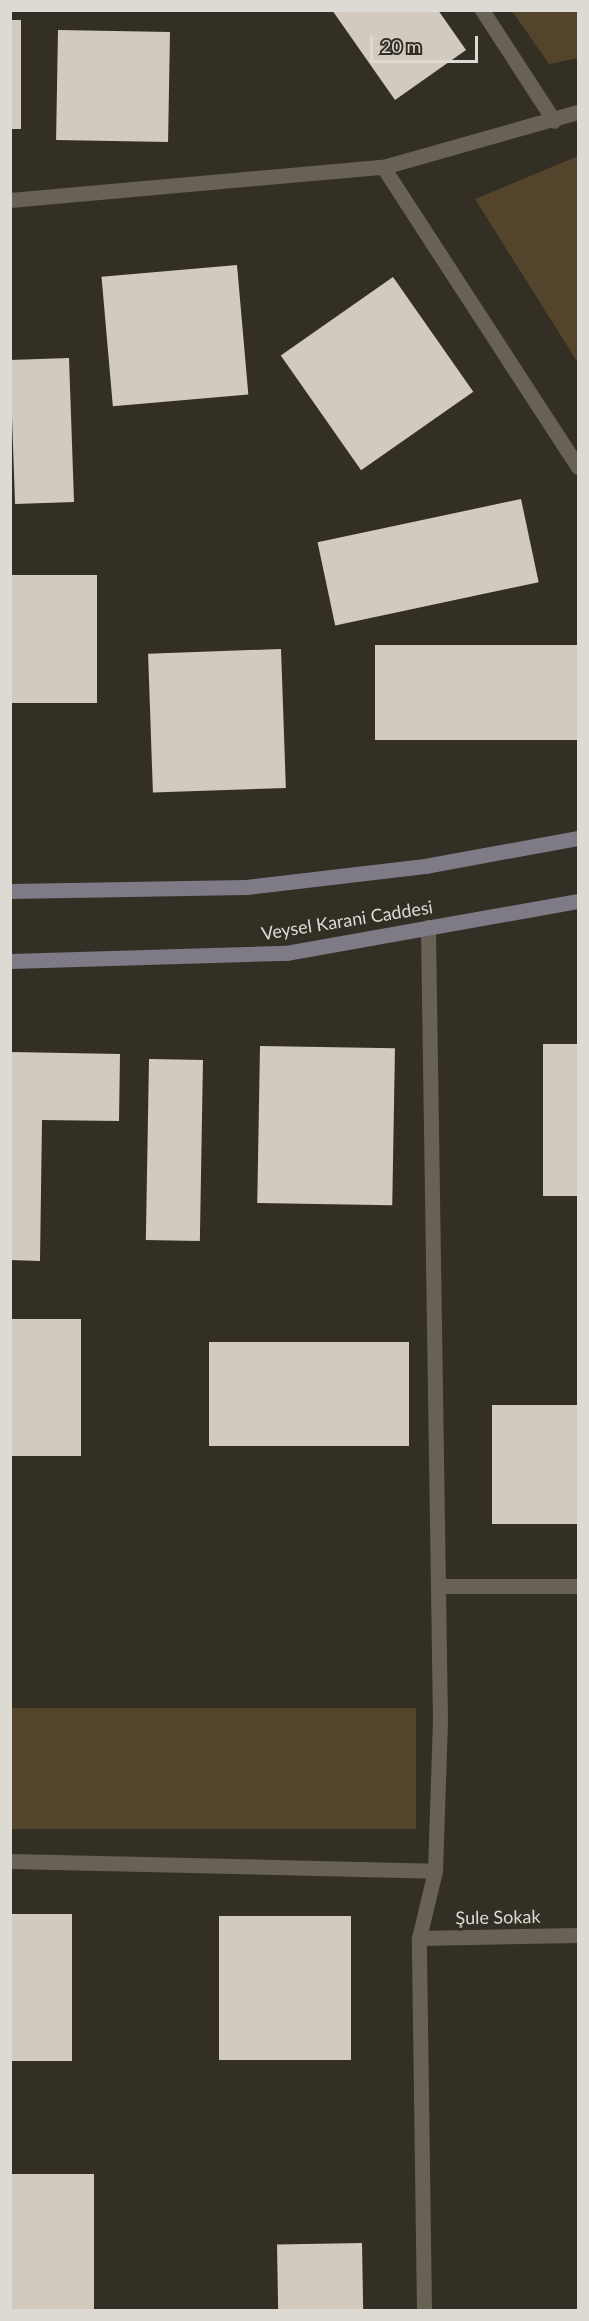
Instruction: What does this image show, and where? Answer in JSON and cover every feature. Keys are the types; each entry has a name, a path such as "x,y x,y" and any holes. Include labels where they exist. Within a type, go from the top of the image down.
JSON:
{"main road":[{"path":"10,891 246,887 425,866 579,838"},
{"name":"Veysel Karani Caddesi","path":"10,961 286,953 579,901"}],"street":[{"path":"482,10 554,121"},
{"path":"10,200 383,167 554,121 579,112"},
{"path":"383,167 579,466"},
{"path":"424,2310 419,1938 435,1871 440,1721 428,927"},
{"path":"438,1586 579,1586"},
{"path":"10,1861 435,1871"},
{"name":"Şule Sokak","path":"419,1938 579,1935"}],"shaded area":[{"path":"512,11 578,11 578,58 549,64"},
{"path":"578,156 578,363 475,199"},
{"path":"11,1708 416,1708 416,1829 11,1829"}],"building":[{"path":"332,10 438,10 466,50 395,100"},
{"path":"10,20 21,20 21,129 10,129"},
{"path":"58,30 170,32 168,142 56,140"},
{"path":"237,265 248,395 113,406 102,277"},
{"path":"393,277 473,392 361,470 281,356"},
{"path":"69,358 74,502 15,504 10,360"},
{"path":"521,499 539,582 335,625 318,542"},
{"path":"10,575 97,575 97,703 10,703"},
{"path":"375,645 578,645 578,740 375,740"},
{"path":"281,649 286,788 153,793 148,654"},
{"path":"543,1044 578,1044 578,1196 543,1196"},
{"path":"260,1046 395,1048 392,1205 257,1203"},
{"path":"10,1052 120,1054 119,1121 42,1120 40,1261 10,1260"},
{"path":"149,1059 203,1060 200,1241 146,1240"},
{"path":"10,1319 81,1319 81,1456 10,1456"},
{"path":"209,1342 409,1342 409,1446 209,1446"},
{"path":"492,1405 578,1405 578,1524 492,1524"},
{"path":"10,1914 72,1914 72,2061 10,2061"},
{"path":"219,1916 351,1916 351,2060 219,2060"},
{"path":"10,2174 94,2174 94,2310 10,2310"},
{"path":"362,2243 363,2310 278,2310 277,2244"}]}
